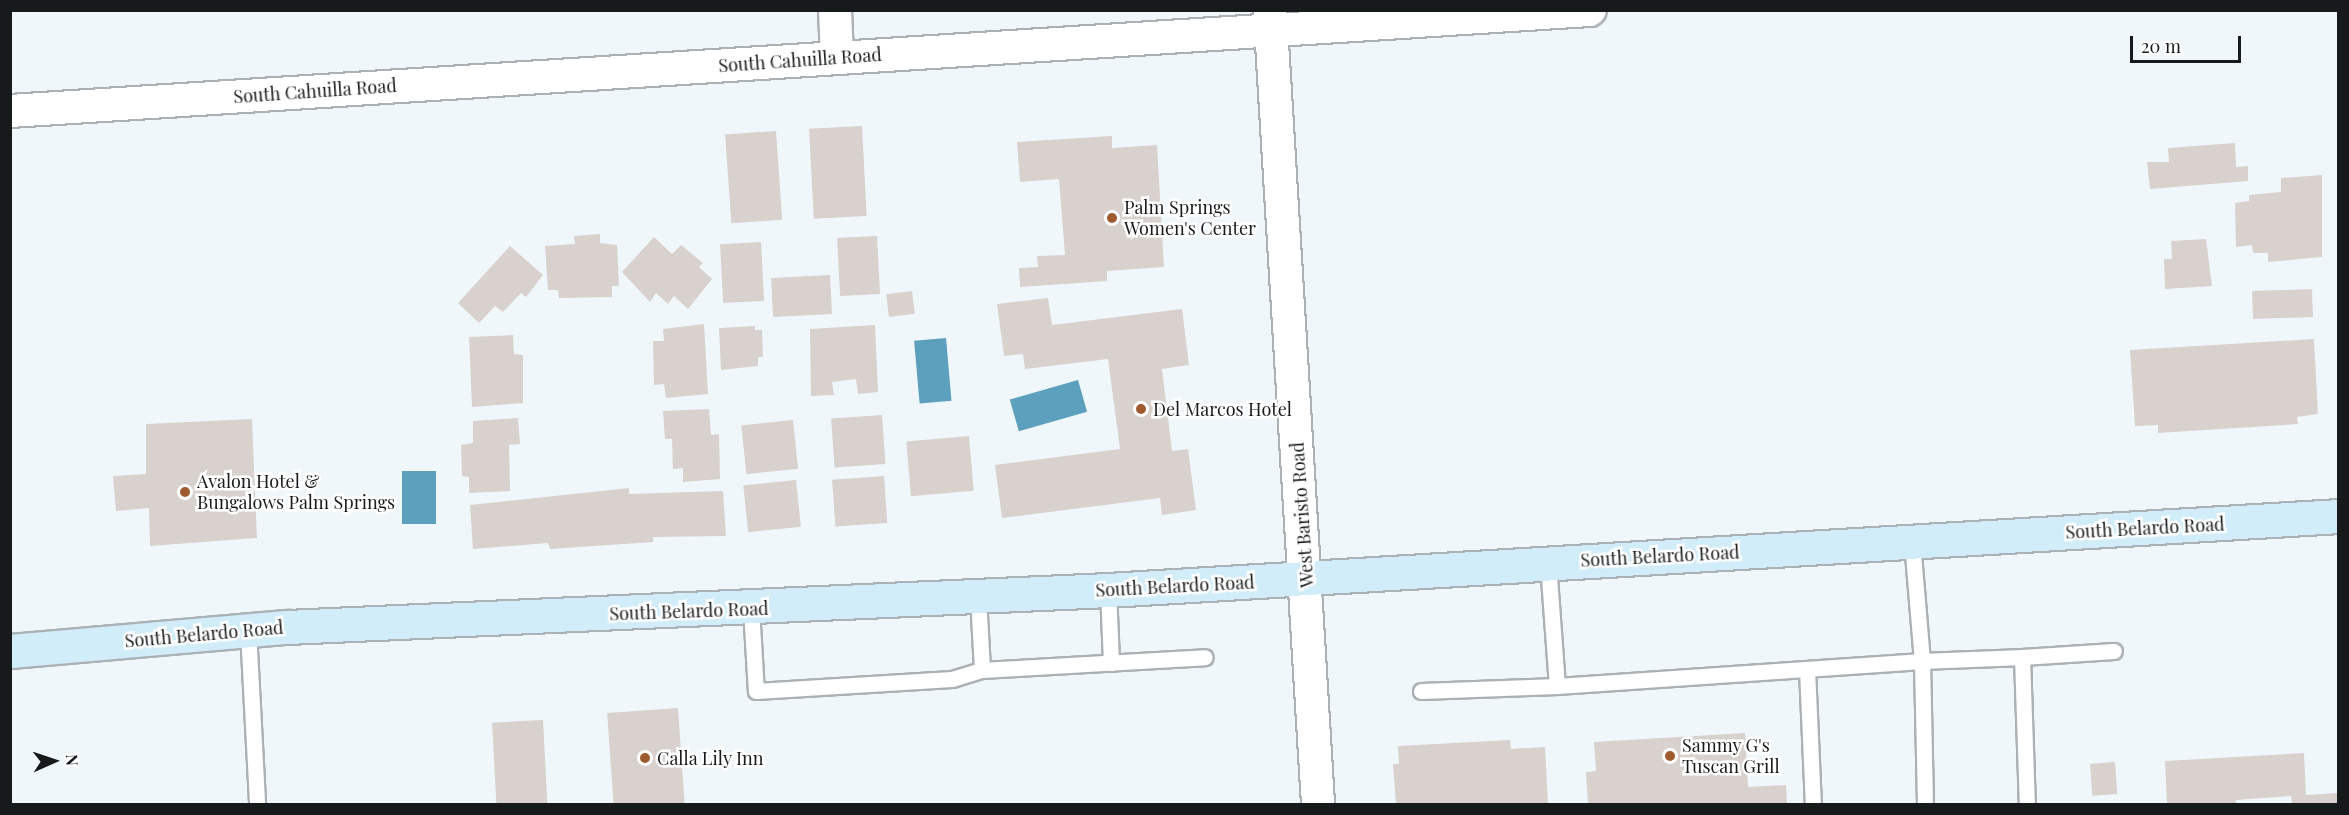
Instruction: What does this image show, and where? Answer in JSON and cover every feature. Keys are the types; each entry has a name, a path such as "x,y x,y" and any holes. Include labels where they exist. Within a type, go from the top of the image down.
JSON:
{"street":[{"path":"835,10 837,57"},
{"name":"South Cahuilla Road","path":"10,111 837,57 1271,19 1590,10"},
{"name":"West Baristo Road","path":"1271,19 1318,804"},
{"name":"South Belardo Road","path":"10,651 248,630 1108,590 2338,516"}],"lane":[{"path":"1912,541 1922,662 1925,804"},
{"path":"1548,563 1557,686"},
{"path":"1108,590 1111,663"},
{"path":"978,596 982,670"},
{"path":"751,608 756,691 952,679 982,670 1204,657"},
{"path":"248,630 258,804"},
{"path":"1421,691 1557,686 2114,651"},
{"path":"2022,657 2027,804"},
{"path":"1807,669 1813,804"}],"water":[{"path":"946,338 951,401 920,404 914,341"},
{"path":"1078,380 1087,412 1019,431 1010,400"},
{"path":"402,471 436,471 436,524 402,524"}],"building":[{"path":"862,126 867,216 814,219 809,129"},
{"path":"776,131 782,220 731,223 725,135"},
{"name":"Palm Springs Women's Center","path":"1112,136 1112,148 1157,145 1164,267 1107,271 1107,281 1020,287 1019,268 1038,267 1037,256 1065,255 1059,179 1020,182 1017,142"},
{"path":"2235,143 2236,167 2248,166 2248,181 2150,189 2147,162 2169,162 2168,148"},
{"path":"2322,175 2322,257 2268,262 2268,253 2253,253 2252,245 2236,247 2235,203 2249,201 2249,195 2281,192 2281,178"},
{"path":"600,234 600,243 617,245 619,286 612,286 612,297 559,298 558,290 548,290 545,246 575,244 574,236"},
{"path":"877,236 880,294 840,296 837,238"},
{"path":"654,237 672,254 681,245 703,263 699,267 712,279 688,309 674,296 668,304 656,293 650,302 622,272"},
{"path":"2206,239 2212,286 2165,289 2164,259 2172,259 2171,241"},
{"path":"761,242 764,301 723,303 720,244"},
{"path":"510,246 543,275 526,297 521,293 503,312 495,306 479,323 458,303"},
{"path":"830,275 832,314 773,317 771,278"},
{"path":"2312,289 2313,317 2253,319 2252,291"},
{"path":"912,291 915,314 889,317 886,294"},
{"name":"Del Marcos Hotel","path":"1048,298 1052,325 1182,309 1189,365 1162,369 1172,451 1188,449 1196,510 1162,515 1160,498 1002,518 995,465 1120,449 1108,359 1025,369 1023,354 1004,356 997,304"},
{"path":"704,324 708,394 666,398 664,384 654,385 653,341 664,341 663,329"},
{"path":"875,325 878,392 858,394 856,379 832,382 834,395 811,396 810,329"},
{"path":"755,326 755,330 762,330 763,357 758,357 758,366 721,370 719,328"},
{"path":"513,335 514,354 523,355 523,403 472,407 469,337"},
{"path":"2314,339 2318,414 2297,417 2298,424 2158,433 2158,425 2135,426 2130,350"},
{"path":"709,409 711,435 719,434 720,479 683,482 683,468 673,469 672,439 665,439 663,411"},
{"path":"882,415 885,464 835,467 831,419"},
{"path":"518,418 520,444 509,445 510,491 469,493 469,477 462,476 461,445 473,443 473,421"},
{"name":"Avalon Hotel & Bungalows Palm Springs","path":"252,419 257,538 150,546 149,508 116,511 113,476 146,474 146,424"},
{"path":"793,420 798,469 746,474 741,425"},
{"path":"969,436 974,491 911,496 906,441"},
{"path":"884,476 887,523 835,527 832,480"},
{"path":"796,480 801,527 748,532 743,486"},
{"path":"629,488 629,494 723,491 726,536 653,537 653,542 550,549 548,543 473,549 470,505"},
{"name":"Calla Lily Inn","path":"678,708 685,804 614,804 607,713"},
{"path":"543,720 547,804 496,804 492,723"},
{"name":"Sammy G's Tuscan Grill","path":"1745,733 1748,787 1786,785 1787,804 1588,804 1586,772 1596,771 1594,742"},
{"path":"1510,740 1511,749 1545,747 1548,804 1396,804 1393,764 1399,764 1398,746"},
{"path":"2304,753 2306,795 2338,793 2338,804 2292,804 2291,796 2236,800 2236,804 2167,804 2165,761"},
{"path":"2115,762 2117,794 2092,796 2090,764"}],"place":[{"name":"Palm Springs Women's Center","path":"1112,218"},
{"name":"Del Marcos Hotel","path":"1141,409"},
{"name":"Avalon Hotel & Bungalows Palm Springs","path":"185,492"},
{"name":"Sammy G's Tuscan Grill","path":"1670,756"},
{"name":"Calla Lily Inn","path":"645,758"}]}
